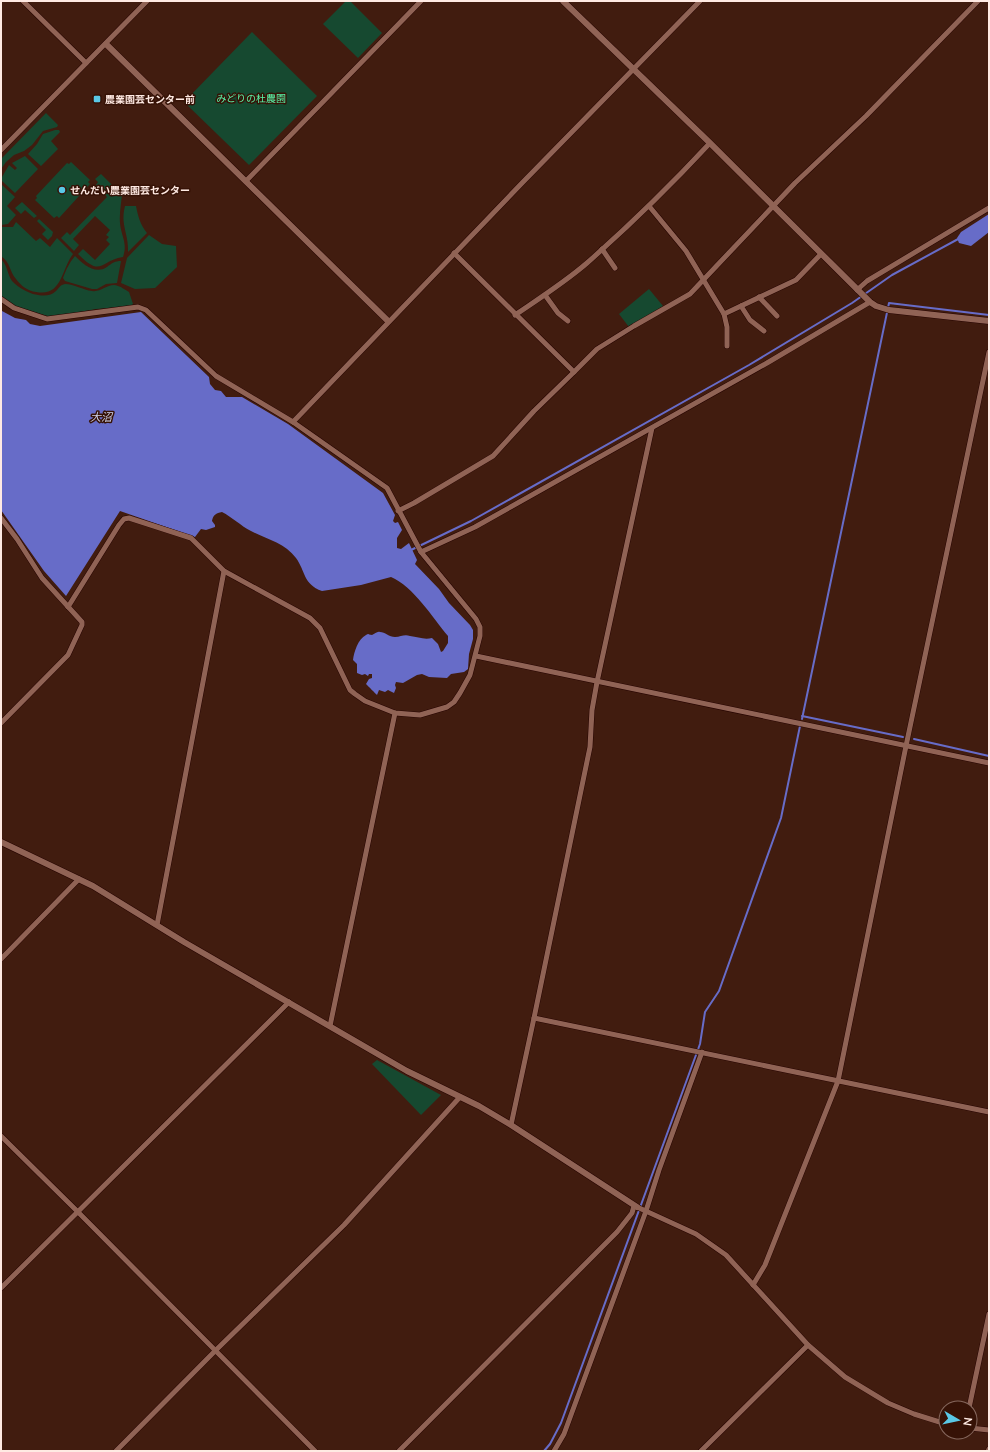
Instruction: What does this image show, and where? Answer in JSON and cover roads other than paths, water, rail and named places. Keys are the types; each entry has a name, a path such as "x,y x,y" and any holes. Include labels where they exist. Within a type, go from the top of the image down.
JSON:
{"street":[{"path":"23,1 86,63"},
{"path":"1,150 148,1"},
{"path":"246,181 421,1"},
{"path":"563,1 710,143 869,301 876,306 887,310 989,321"},
{"path":"293,422 388,321 700,1"},
{"path":"398,511 493,456 534,411 596,349 690,294 774,207 795,183 866,116 978,1"},
{"path":"106,44 388,321"},
{"path":"515,315 545,295 587,263 649,206 710,143"},
{"path":"649,206 686,251 724,314 727,327 727,346"},
{"path":"859,292 867,281 989,208"},
{"path":"602,249 615,268"},
{"path":"454,253 574,372"},
{"path":"724,314 796,280 821,254"},
{"path":"545,295 558,313 568,321"},
{"path":"759,297 777,316"},
{"path":"1,299 14,308 47,320 138,307 143,308 216,376 293,422 387,488 418,549 476,619 480,627 480,636 470,675 454,702 447,707 420,715 395,713 366,700 350,690 320,628 315,622 224,571 191,538 130,518 124,519 119,524 68,607"},
{"path":"418,549 475,527 767,363 869,301"},
{"path":"741,306 750,320 764,332"},
{"path":"753,1285 765,1265 838,1081 906,746 989,352"},
{"path":"511,1125 590,747 592,710 597,682 652,428"},
{"path":"1,518 17,539 42,578 82,622 82,625 68,654 1,723"},
{"path":"156,925 224,571"},
{"path":"476,656 989,763"},
{"path":"330,1026 395,713"},
{"path":"1,842 93,886 156,925 407,1071 460,1097 511,1125 640,1208 696,1234 726,1255 808,1345 845,1377 888,1403 914,1414 938,1422"},
{"path":"1,960 79,879"},
{"path":"1,1288 289,1002"},
{"path":"534,1018 989,1112"},
{"path":"554,1451 564,1434 640,1208 659,1170 698,1052"},
{"path":"116,1451 215,1351 344,1225 460,1097"},
{"path":"1,1136 315,1451"},
{"path":"399,1451 617,1232 632,1213 640,1208"},
{"path":"971,1400 989,1314"},
{"path":"701,1451 808,1345"},
{"path":"978,1429 989,1430"}],"water":[{"path":"989,214 989,232 971,246 959,243 957,238 961,232"},
{"name":"大沼","path":"1,307 2,311 15,318 26,320 30,324 40,326 141,312 209,377 210,384 215,390 221,391 226,397 242,397 288,424 383,493 395,515 393,521 395,523 398,522 402,530 397,538 397,548 401,549 409,543 417,560 415,564 439,589 449,603 473,630 468,669 464,672 451,674 447,678 429,677 422,674 417,675 403,683 396,682 394,693 388,690 385,692 379,690 377,695 366,684 369,679 372,678 372,674 369,674 368,676 357,673 357,664 353,660 357,646 363,637 368,634 372,635 379,632 393,637 406,635 424,639 432,638 438,644 441,652 448,643 448,636 422,603 407,587 391,577 361,585 322,591 311,585 292,553 281,545 247,529 222,512 213,517 212,521 215,527 206,530 201,529 195,537 120,511 66,596 44,571 1,510"}],"waterway":[{"path":"411,550 471,521 749,365 852,303 892,275 960,238"},
{"path":"802,719 889,303 989,315"},
{"path":"802,716 903,737"},
{"path":"544,1451 550,1444 561,1423 700,1044 705,1012 719,991 781,818 800,726"},
{"path":"914,739 989,756"}],"place":[{"name":"農業園芸センター前","path":"97,99"},
{"name":"せんだい農業園芸センター","path":"62,190"}],"park label":[{"name":"みどりの杜農園","path":"251,98"}]}
